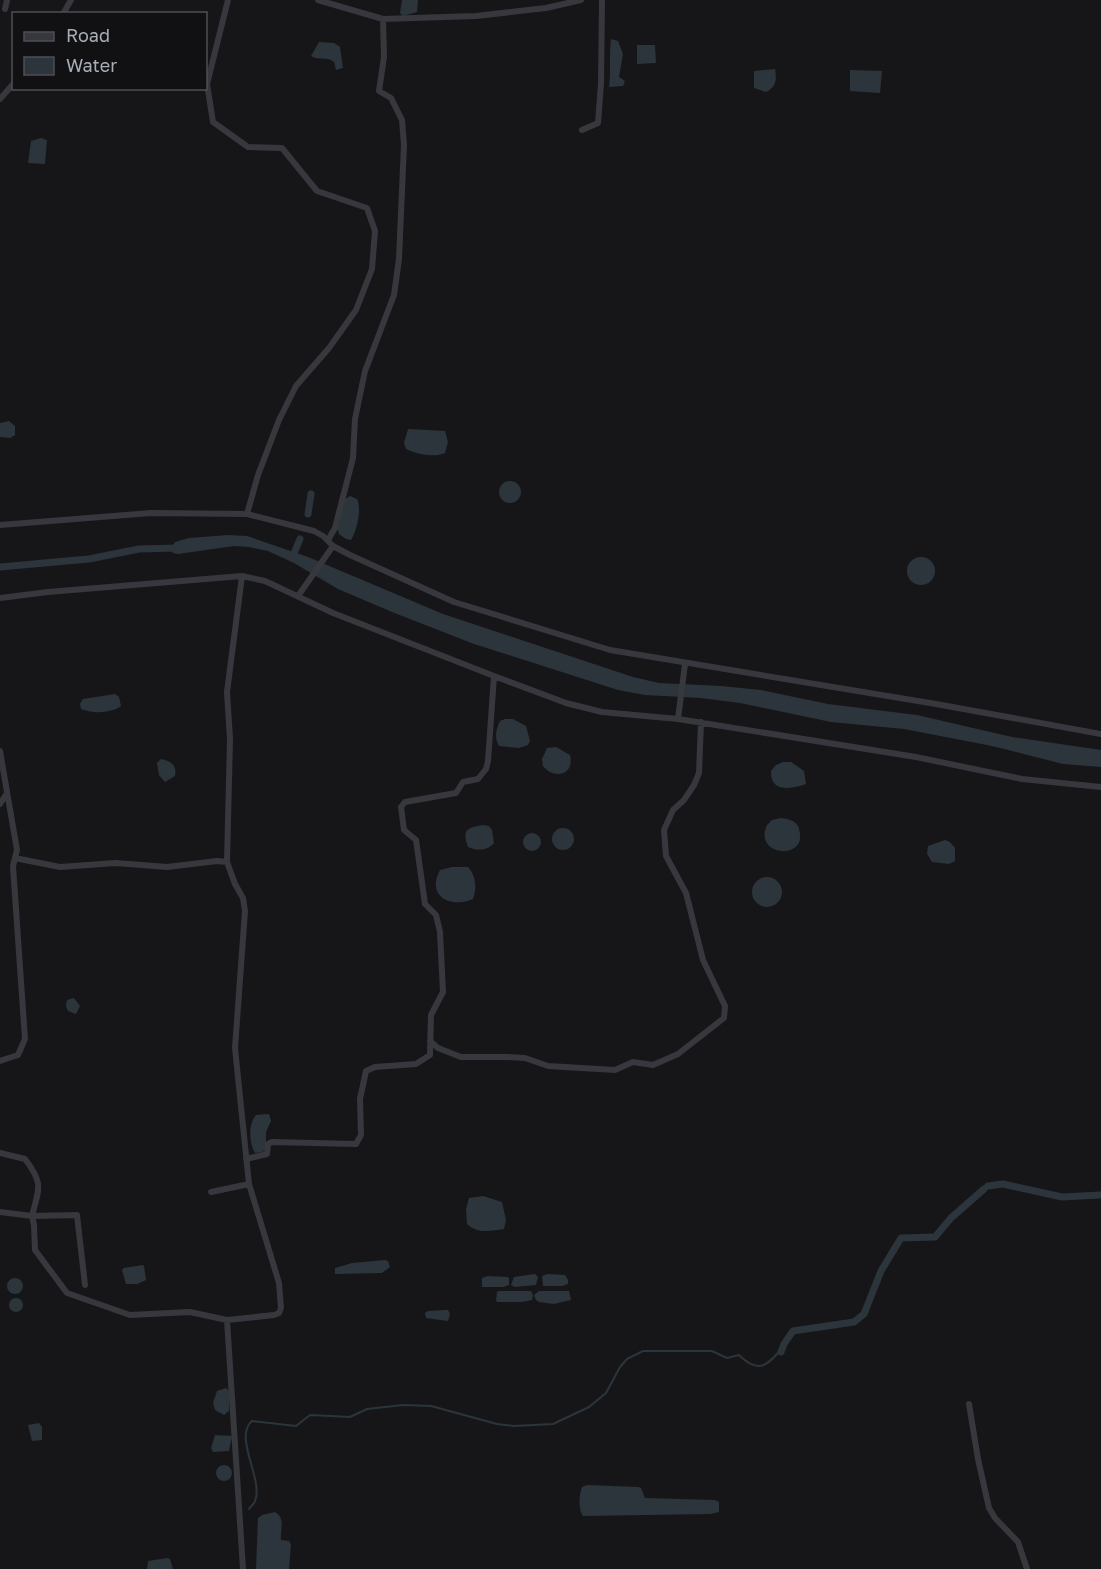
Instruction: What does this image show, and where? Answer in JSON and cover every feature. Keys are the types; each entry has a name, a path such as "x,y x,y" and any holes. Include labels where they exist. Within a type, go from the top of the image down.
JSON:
{"street":[{"path":"5,9 7,0"},
{"path":"228,0 207,84 213,122 248,147 282,148 317,191 367,208 375,231 372,269 356,310 329,348 296,386 279,420 258,475 247,514"},
{"path":"318,0 383,19 476,16 546,8 581,0"},
{"path":"582,130 598,123 602,0"},
{"path":"298,596 331,543 353,458 355,419 362,381 394,295 399,259 404,145 402,120 397,107 391,98 379,91 384,57 383,19"},
{"path":"0,99 12,84"},
{"path":"0,525 151,513 247,514 314,531 331,543 454,602 610,650 1101,734"},
{"path":"0,1153 25,1159 37,1178 40,1186 32,1216 34,1251 67,1293 130,1315 190,1312 227,1320 274,1315 279,1312 281,1308 279,1283 249,1184 235,1048 245,911 243,898 227,862 230,739 227,692 242,576"},
{"path":"0,598 242,576 265,581 333,613 494,676 566,703 602,712 678,718 916,757 1022,779 1101,787"},
{"path":"678,718 685,664"},
{"path":"246,1159 267,1154 268,1144 272,1142 356,1144 361,1135 360,1099 366,1071 375,1067 416,1064 430,1055 431,1015 443,992 440,932 436,915 426,904 416,840 404,830 401,807 405,802 456,793 463,782 478,779 486,769 494,676"},
{"path":"430,1041 438,1048 461,1057 525,1058 548,1066 615,1070 633,1062 653,1065 678,1054 724,1018 725,1006 703,960 686,893 666,856 664,830 673,810 684,800 699,773 701,722"},
{"path":"0,752 17,850 13,866 14,891 25,1040 18,1055 0,1061"},
{"path":"0,804 7,793"},
{"path":"15,858 60,867 116,863 167,867 217,861 227,862"},
{"path":"211,1192 249,1184"},
{"path":"0,1212 32,1216 77,1215 85,1285"},
{"path":"227,1320 243,1569"},
{"path":"969,1404 989,1508 995,1518 1018,1542 1027,1569"}],"water":[{"path":"402,0 418,0 417,12 403,16 400,13"},
{"path":"611,39 618,41 623,54 619,77 625,81 623,86 609,87"},
{"path":"319,42 334,43 340,47 343,68 336,70 331,60 311,56"},
{"path":"637,45 655,45 656,63 637,64"},
{"path":"775,69 776,80 772,88 766,92 754,88 754,71"},
{"path":"850,70 882,71 880,93 850,91"},
{"path":"41,138 47,140 45,164 28,163 31,141"},
{"path":"9,421 15,426 15,435 10,438 0,437 0,423"},
{"path":"408,429 445,431 448,442 445,453 426,455 406,449 404,443"},
{"path":"510,481 518,484 521,492 518,500 510,503 502,500 499,492 502,484"},
{"path":"350,496 357,499 359,508 357,525 351,540 339,534 337,528 345,499"},
{"path":"247,536 308,557 443,614 633,677 659,683 761,690 828,704 917,715 1012,737 1101,750 1101,767 1063,764 992,746 904,729 831,722 740,703 645,695 618,690 474,644 392,612 338,589 294,563 268,551 234,546 178,554 173,553 171,549 175,542 189,538"},
{"path":"921,557 931,561 935,571 931,581 921,585 911,581 907,571 911,561"},
{"path":"115,694 119,697 121,706 117,708 102,712 81,709 80,704 83,699"},
{"path":"513,719 526,726 530,741 528,745 519,748 499,746 496,740 497,730 500,721"},
{"path":"556,747 570,755 571,762 567,771 558,774 543,766 542,759 547,748"},
{"path":"161,759 170,762 175,769 175,776 165,782 159,775 157,763"},
{"path":"783,762 791,762 804,771 806,784 783,788 774,783 771,771"},
{"path":"781,818 794,822 800,834 795,848 788,851 772,848 767,843 765,835 767,825 772,820"},
{"path":"483,825 489,826 492,830 494,843 482,850 468,847 465,837 467,831"},
{"path":"563,828 571,831 574,839 571,847 563,850 555,847 552,839 555,831"},
{"path":"532,833 538,836 541,842 538,848 532,851 526,848 523,842 526,836"},
{"path":"945,840 955,848 955,861 949,864 932,862 927,854 928,846"},
{"path":"468,867 473,874 475,891 473,899 464,902 449,901 438,893 436,879 440,870"},
{"path":"767,877 778,881 782,892 778,903 767,907 756,903 752,892 756,881"},
{"path":"74,998 80,1006 76,1014 68,1011 66,1006 67,1000"},
{"path":"269,1114 271,1121 266,1132 266,1148 263,1152 255,1153 251,1139 253,1119 256,1115"},
{"path":"483,1196 502,1202 506,1220 504,1229 480,1231 467,1224 466,1209 469,1198"},
{"path":"388,1261 390,1267 382,1273 335,1274 335,1268 352,1263"},
{"path":"143,1265 146,1280 137,1284 126,1284 122,1270"},
{"path":"535,1274 538,1277 536,1285 515,1287 511,1285 514,1277"},
{"path":"565,1275 568,1284 543,1286 542,1276"},
{"path":"507,1277 509,1285 482,1287 482,1278"},
{"path":"15,1278 23,1286 15,1294 7,1286"},
{"path":"499,1291 531,1291 533,1295 532,1300 522,1302 498,1302 496,1301"},
{"path":"539,1291 569,1291 571,1300 554,1304 539,1302 534,1295"},
{"path":"16,1298 21,1300 23,1305 21,1310 16,1312 11,1310 9,1305 11,1300"},
{"path":"448,1310 450,1314 448,1321 426,1318 425,1313 428,1311"},
{"path":"226,1388 229,1391 229,1411 224,1415 215,1410 213,1403 217,1391"},
{"path":"39,1423 42,1427 42,1440 32,1441 28,1425"},
{"path":"215,1435 232,1436 229,1451 213,1452 211,1448"},
{"path":"224,1465 230,1467 232,1473 230,1479 224,1481 218,1479 216,1473 218,1467"},
{"path":"587,1485 638,1487 641,1488 645,1498 715,1500 719,1502 719,1512 583,1516 580,1494 582,1487"},
{"path":"275,1512 281,1521 281,1540 289,1541 291,1545 289,1569 256,1569 258,1518"},
{"path":"170,1559 173,1569 147,1569 148,1561"}],"waterway":[{"path":"308,514 311,494"},
{"path":"292,558 300,539"},
{"path":"0,567 89,559 139,549 178,548"},
{"path":"988,1186 1003,1184 1062,1197 1101,1195"},
{"path":"781,1352 793,1331 854,1322 864,1314 881,1271 901,1238 935,1237 951,1218 984,1189"},
{"path":"249,1509 255,1502 257,1492 246,1437 247,1428 252,1421 296,1426 310,1415 350,1417 367,1409 403,1405 431,1406 497,1424 514,1426 553,1424 589,1407 606,1393 627,1359 643,1351 712,1351 727,1358 739,1355 752,1365 758,1366 768,1363 783,1347"}]}
